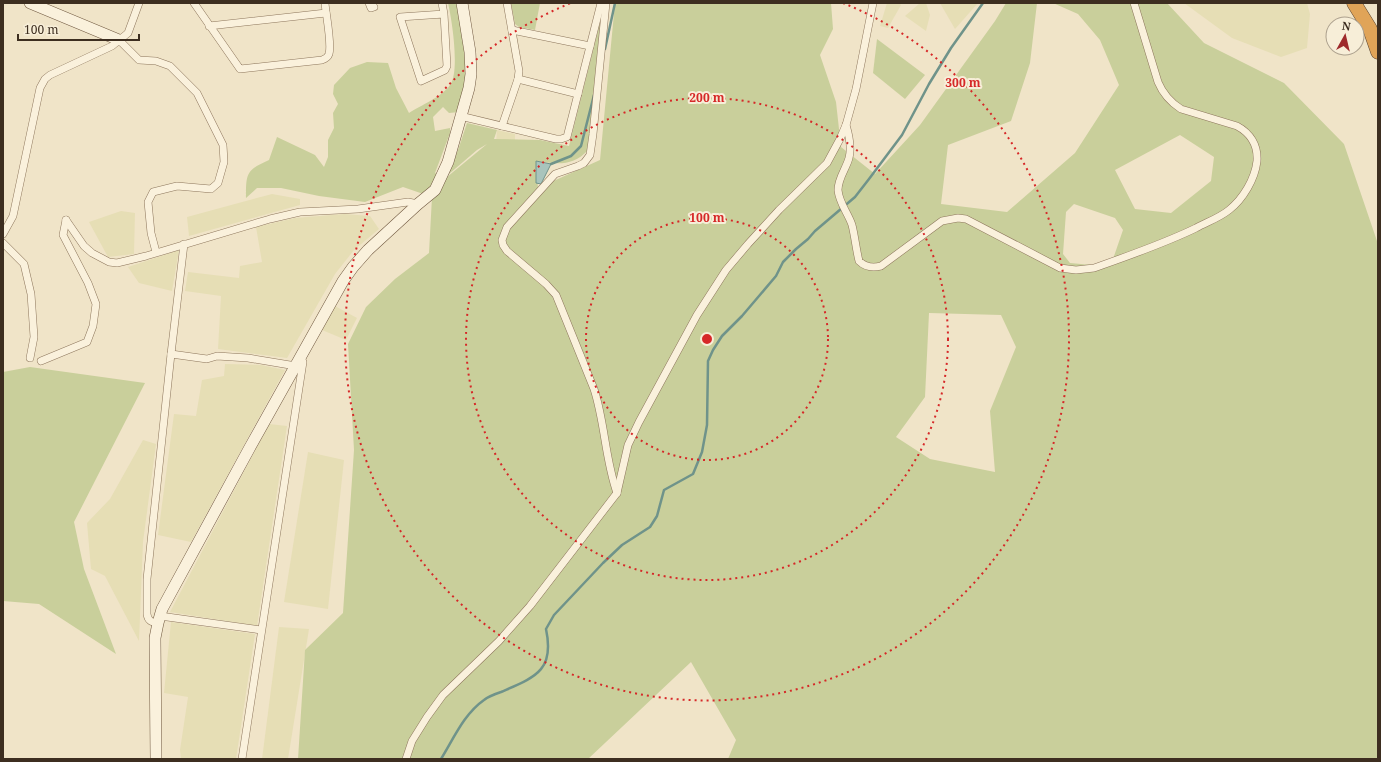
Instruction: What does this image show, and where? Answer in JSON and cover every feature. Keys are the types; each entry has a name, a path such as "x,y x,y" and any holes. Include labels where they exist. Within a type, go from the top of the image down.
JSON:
{"highway":[{"path":"1354,3 1370,29 1378,52"}],"street":[{"path":"30,3 119,40 139,60 156,62 170,66 197,93 223,145 224,162 218,183 211,189 177,186 153,192 148,202 151,233 156,252"},
{"path":"3,234 13,216 42,83 50,75 112,46 128,33 139,3"},
{"path":"194,3 240,69 322,60 328,56 329,52 325,3"},
{"path":"442,3 444,14 447,66 444,70 421,81 400,17 444,14"},
{"path":"156,759 154,658 155,638 159,620 174,586 299,362 330,302 353,267 368,250 435,190 448,162 460,116 470,88 470,52 462,3"},
{"path":"502,126 518,79 519,71 507,3"},
{"path":"460,116 556,139 565,138 569,134 601,3"},
{"path":"606,3 590,155 584,163 559,171 550,178 507,227 502,240 507,251 546,284 558,299 599,404 606,449 618,493"},
{"path":"406,759 412,741 443,695 499,642 530,606 618,493 628,445 639,422 697,315 726,270 779,210 826,163 840,139 846,124 856,89 873,3"},
{"path":"846,124 849,136 850,153 838,188 841,202 852,225 859,261 866,266 876,268 881,266 942,221 958,218 966,220 1060,268 1076,270 1094,268 1180,236 1220,216 1235,205 1249,186 1254,173 1257,159 1256,146 1243,130 1237,126 1181,109 1173,104 1164,93 1158,82 1134,3"},
{"path":"209,26 326,13"},
{"path":"512,30 590,46"},
{"path":"518,79 578,94"},
{"path":"41,361 88,342 93,326 96,304 88,283 63,235 66,220 84,246 92,253 109,262 117,263 270,219 300,212 358,209 408,202 418,204"},
{"path":"3,243 24,264 31,294 34,337 30,358"},
{"path":"184,244 148,578 147,614 148,619 151,622 159,620 261,630"},
{"path":"171,354 207,359 217,356 303,362 242,759"}],"shaded area":[{"path":"887,3 899,3 901,5 888,28 880,26"},
{"path":"920,3 926,3 930,15 926,31 905,16"},
{"path":"940,3 978,3 955,29"},
{"path":"1184,3 1307,3 1310,14 1307,48 1281,57 1232,38"},
{"path":"497,130 515,134 515,140 496,143"},
{"path":"272,194 300,199 300,205 189,236 187,217"},
{"path":"121,211 135,213 134,254 108,257 89,222"},
{"path":"344,214 370,216 379,229 354,250 335,274 287,358 218,349 221,296 185,291 188,272 239,278 240,266 262,262 256,227 295,218"},
{"path":"179,250 172,291 139,283 128,267"},
{"path":"335,306 357,318 346,340 322,330"},
{"path":"225,364 261,365 285,370 191,542 158,535 174,414 196,416 202,380 224,376"},
{"path":"269,424 287,426 257,626 170,612"},
{"path":"143,440 156,444 143,542 139,641 105,576 91,569 87,523 110,499"},
{"path":"308,452 344,460 328,609 284,602"},
{"path":"171,622 255,634 236,759 181,759 180,750 188,697 164,693"},
{"path":"279,627 309,629 288,759 262,759"}],"green space":[{"path":"448,3 458,3 469,69 459,112 449,113 443,107 433,117 435,131 450,128 450,133 435,173 447,177 487,144 477,150 449,174 467,123 497,130 494,139 540,140 569,146 601,19 588,150 570,162 550,163 536,161 538,188 600,160 615,3 831,3 833,29 820,55 836,102 841,147 875,174 920,125 995,21 1006,3 1037,3 1030,63 1011,121 948,145 941,204 1007,212 1075,153 1119,85 1100,40 1078,14 1053,3 1167,3 1204,43 1284,83 1344,144 1378,244 1378,759 728,759 736,740 691,662 588,759 298,759 305,650 343,613 354,450 348,344 366,307 395,279 429,253 432,197 403,187 365,202 319,196 281,188 257,188 246,198 247,178 252,170 269,160 277,137 315,155 324,167 328,157 328,140 334,128 333,113 338,104 333,94 334,85 350,68 367,62 388,63 396,88 409,113 442,93 450,85 453,78 454,69 455,58","holes":["1180,135 1214,157 1211,181 1171,213 1135,209 1115,170","1074,204 1115,218 1123,230 1113,259 1103,266 1070,263 1063,254 1066,212","929,313 1001,315 1016,347 990,411 995,472 930,459 896,437 925,397"]},
{"path":"511,3 540,3 535,30 519,27 515,24"},
{"path":"877,39 925,75 905,99 873,73"},
{"path":"30,367 145,383 74,522 84,569 116,654 39,604 3,601 3,372"}],"water":[{"path":"536,161 551,164 541,184 536,183"}],"waterway":[{"path":"605,49 615,3"},
{"path":"441,759 465,719 477,706 488,697 524,682 540,671 548,654 546,629 554,615 622,545 650,527 657,516 664,490 693,474 702,452 707,425 708,361 713,350 722,336 742,316 776,276 783,262 815,231 855,197 902,135 929,84 951,48 983,3"},
{"path":"551,164 571,156 581,146 594,95"}]}
